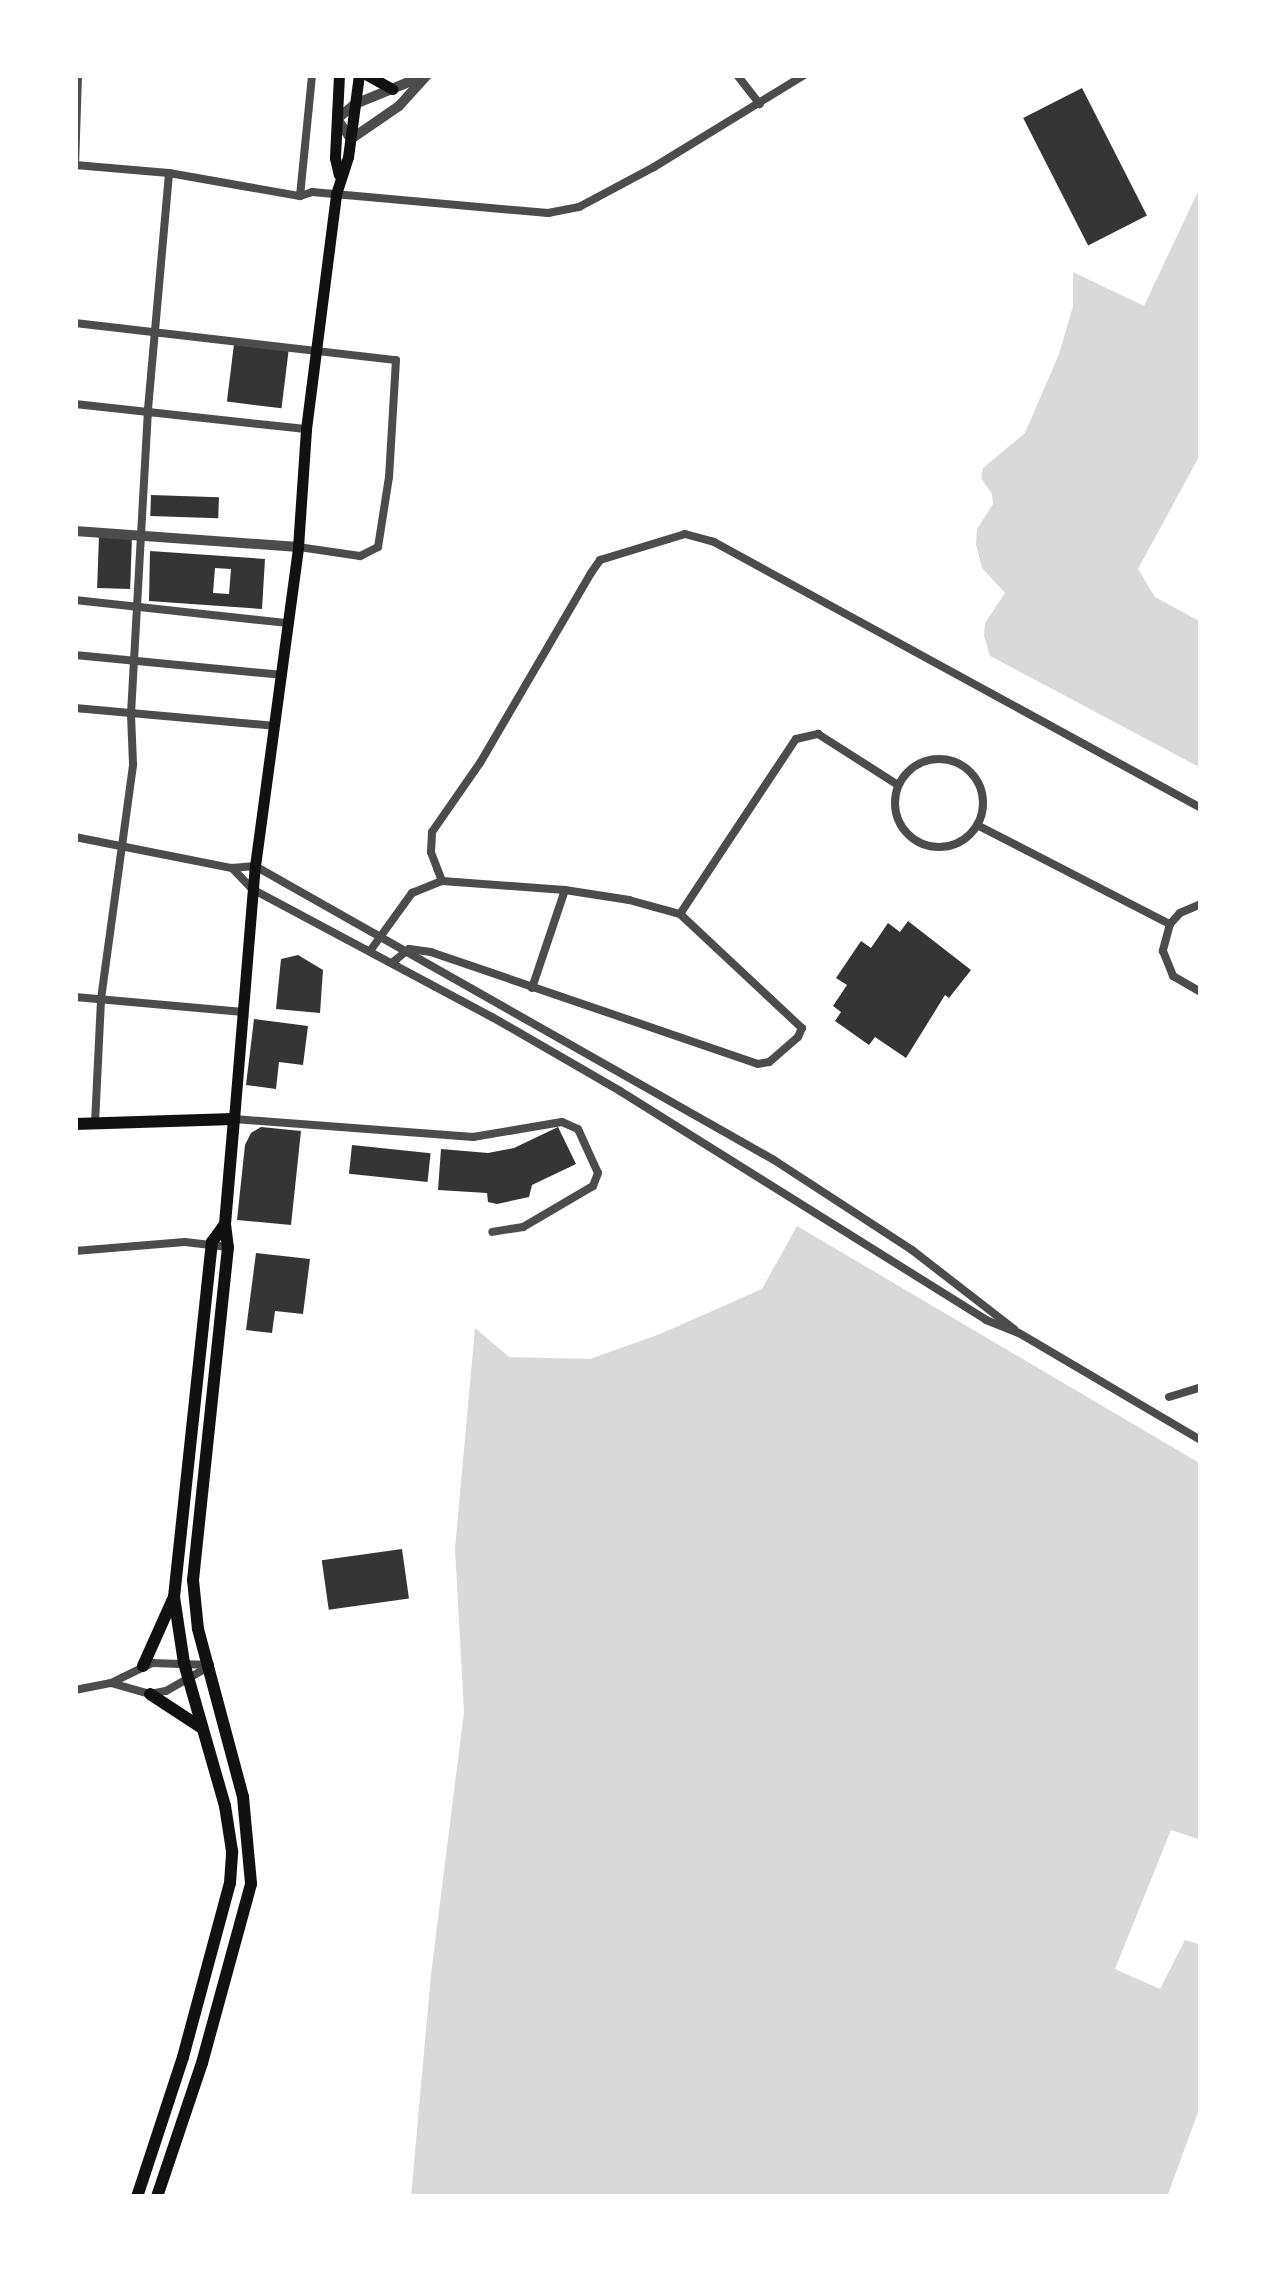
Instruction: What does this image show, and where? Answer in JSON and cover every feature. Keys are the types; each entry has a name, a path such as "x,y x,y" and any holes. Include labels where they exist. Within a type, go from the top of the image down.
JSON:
{"main road":[{"path":"339,75 334,158 339,175"},
{"path":"157,2197 202,2064 252,1884 243,1797 211,1665 198,1628 193,1580 228,1247 225,1224 252,889 298,547 306,428 336,194 350,140 359,75"},
{"path":"367,75 392,89"},
{"path":"75,1124 234,1119"},
{"path":"137,2197 183,2056 230,1882 232,1851 225,1806 184,1663 174,1597 212,1242 225,1224"},
{"path":"143,1666 174,1597"},
{"path":"150,1694 204,1730"},
{"path":"230,1882 252,1884"}],"street":[{"path":"78,75 75,166 169,173 300,196 336,194 470,204 525,213 578,207 804,75"},
{"path":"300,196 312,75"},
{"path":"427,75 399,106 350,140 337,119 355,104 427,75"},
{"path":"737,75 760,104"},
{"path":"95,1123 101,999 132,764 131,714 140,608 148,410 169,173"},
{"path":"75,323 396,360 389,478 378,546 371,554 75,530"},
{"path":"75,404 306,428"},
{"path":"442,881 432,852 432,832 480,763 600,560 685,534 714,542 1201,808"},
{"path":"75,600 286,623"},
{"path":"75,655 281,676"},
{"path":"75,708 275,726"},
{"path":"680,914 796,740 818,734 898,786"},
{"path":"931,760 959,764 970,772 983,798 977,825 955,844 926,845 912,838 896,814 898,786 918,765 931,760"},
{"path":"977,825 1170,924"},
{"path":"75,837 232,868 255,866 774,1160 912,1250 1019,1333 1201,1440"},
{"path":"232,868 252,889 620,1091 986,1320 1019,1333"},
{"path":"370,951 412,893 442,881 566,890 680,914 749,982 798,1022 798,1037 769,1062 745,1060 430,952 404,952 392,963"},
{"path":"532,988 566,890"},
{"path":"1201,904 1180,914 1164,937 1166,964 1183,985 1201,992"},
{"path":"75,998 243,1012"},
{"path":"234,1119 473,1138 562,1122 578,1129 598,1173 592,1186 522,1227 492,1232"},
{"path":"75,1251 212,1242 228,1247"},
{"path":"1169,1397 1201,1386"},
{"path":"75,1690 111,1684 143,1666 211,1665"},
{"path":"111,1684 150,1694 189,1682 211,1665"}],"shaded area":[{"path":"1201,185 1201,453 1138,569 1155,597 1201,622 1201,768 990,656 985,623 1005,593 982,568 976,544 977,529 993,504 992,494 981,478 983,468 1025,433 1059,354 1073,306 1073,272 1144,306"},
{"path":"797,1226 1201,1464 1201,1840 1171,1830 1115,1969 1160,1989 1185,1940 1201,1945 1201,2104 1167,2197 411,2197 431,1974 464,1712 455,1548 475,1328 509,1357 590,1359 660,1334 762,1289"}],"building":[{"path":"1082,88 1147,215 1088,245 1023,118"},
{"path":"234,344 289,351 282,408 227,402"},
{"path":"151,495 219,497 218,518 150,516"},
{"path":"99,535 132,536 130,589 97,588"},
{"path":"150,551 265,559 262,609 149,601","holes":["215,568 231,569 229,594 213,593"]},
{"path":"908,921 971,970 949,998 945,995 906,1058 875,1037 869,1045 835,1021 841,1012 833,1006 847,985 836,978 861,941 871,948 888,923 900,932"},
{"path":"298,955 323,970 320,1013 276,1009 281,959"},
{"path":"254,1019 308,1026 303,1065 279,1062 276,1089 246,1085"},
{"path":"261,1127 301,1131 291,1225 237,1220 245,1145 251,1133"},
{"path":"558,1127 576,1164 532,1185 529,1197 497,1204 488,1202 487,1193 438,1190 441,1149 488,1153 514,1148"},
{"path":"352,1145 431,1153 428,1182 349,1174"},
{"path":"256,1253 310,1259 303,1314 275,1311 272,1333 246,1330"},
{"path":"402,1549 409,1599 329,1610 322,1560"}]}
